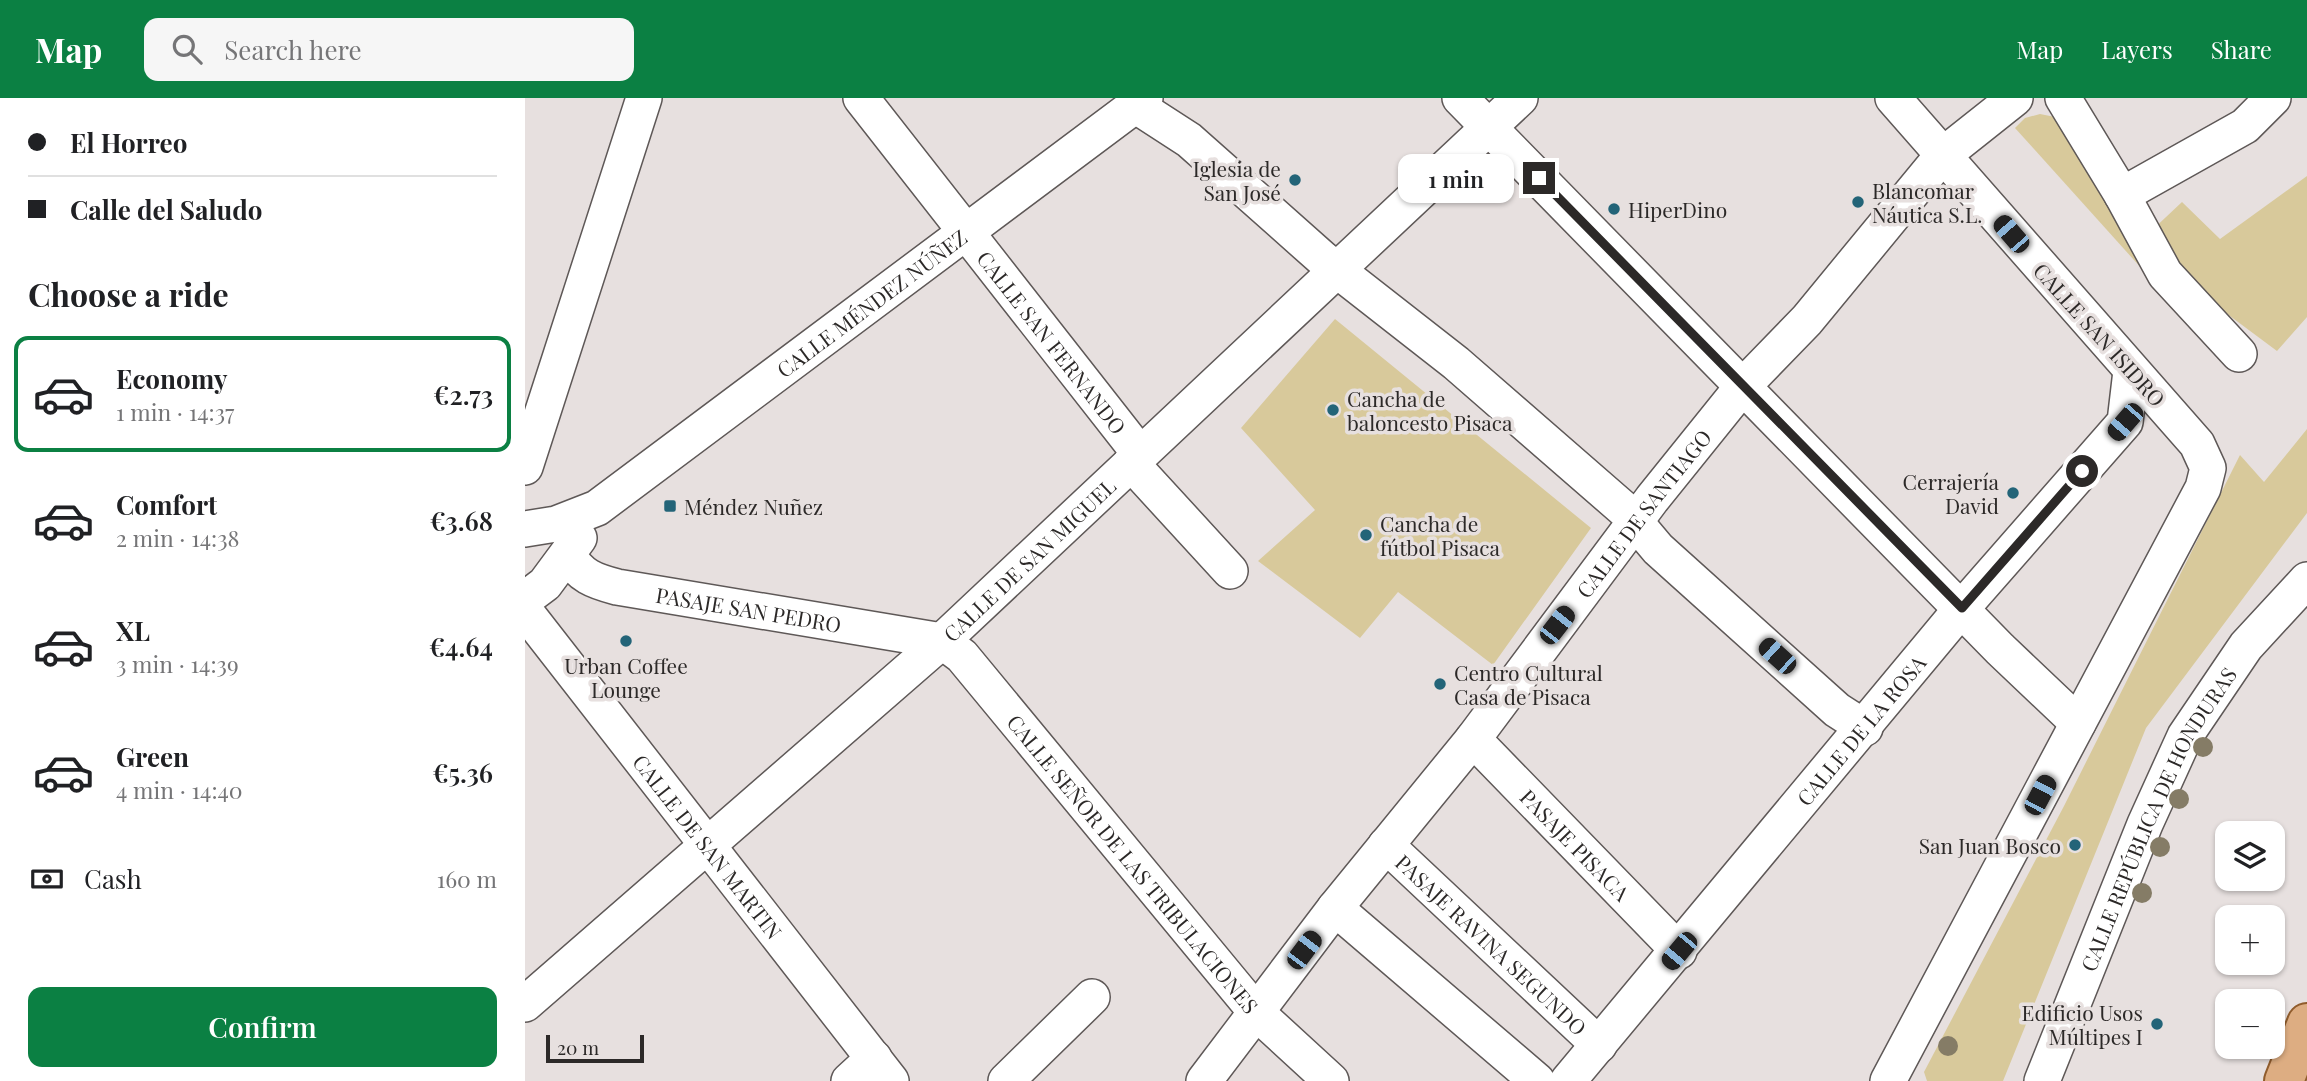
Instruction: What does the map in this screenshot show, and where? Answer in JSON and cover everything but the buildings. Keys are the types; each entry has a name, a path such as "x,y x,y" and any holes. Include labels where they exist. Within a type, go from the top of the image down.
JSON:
{"main road":[{"path":"2284,1081 2307,1023"}],"street":[{"path":"525,467 644,98"},
{"name":"CALLE SAN FERNANDO","path":"861,98 967,231 1136,459 1230,570"},
{"path":"1460,98 2078,723 1890,1080"},
{"name":"CALLE DE SAN MIGUEL","path":"525,1004 942,642 1520,98"},
{"name":"CALLE SAN ISIDRO","path":"1893,98 2197,444 2208,468 2203,488 2078,723"},
{"name":"CALLE DE SANTIAGO","path":"1204,1081 1335,908 1473,739 1637,523 1652,499 1743,386 1807,320 1942,156 2015,98"},
{"path":"2063,98 2122,195 2165,274 2239,354"},
{"path":"2122,195 2245,127 2273,98"},
{"path":"1140,102 1189,140 1337,271 1456,363 1637,523 1658,549 1837,710 1865,728"},
{"name":"CALLE MÉNDEZ NÚÑEZ","path":"525,529 556,524 597,508 1140,102"},
{"name":"CALLE DE LA ROSA","path":"1569,1081 1962,608 2125,422 2131,370"},
{"name":"CALLE MÉNDEZ NÚÑEZ","path":"525,599 545,584 568,555 597,508"},
{"name":"PASAJE SAN PEDRO","path":"568,555 576,569 587,578 617,587 942,642"},
{"name":"CALLE REPÚBLICA DE HONDURAS","path":"2042,1081 2145,824 2185,736 2234,663 2307,580"},
{"name":"CALLE DE SAN MARTIN","path":"525,611 707,847 872,1073"},
{"name":"CALLE SEÑOR DE LAS TRIBULACIONES","path":"942,642 963,656 1257,1013 1331,1081"},
{"name":"PASAJE PISACA","path":"1473,739 1679,951"},
{"name":"PASAJE RAVINA SEGUNDO","path":"1386,845 1599,1045"},
{"path":"1335,908 1537,1081"},
{"path":"1006,1081 1092,997"}],"shaded area":[{"path":"2040,114 2055,117 2161,290 2015,128 2025,118"},
{"path":"2307,176 2307,317 2277,351 2195,290 2149,233 2182,202 2220,239"},
{"path":"1335,319 1591,528 1493,665 1398,592 1360,638 1258,561 1315,510 1241,428"},
{"path":"2307,429 2307,513 2146,728 2003,1081 1927,1081 1924,1072 2064,806 2240,455 2264,482"}],"place":[{"name":"Iglesia de San José","path":"1295,180"},
{"name":"Blancomar Náutica S.L.","path":"1858,202"},
{"name":"HiperDino","path":"1614,209"},
{"name":"Cancha de baloncesto Pisaca","path":"1333,410"},
{"name":"Cerrajería David","path":"2013,493"},
{"name":"Méndez Nuñez","path":"670,506"},
{"name":"Cancha de fútbol Pisaca","path":"1366,535"},
{"name":"Urban Coffee Lounge","path":"626,641"},
{"name":"Centro Cultural Casa de Pisaca","path":"1440,684"},
{"name":"San Juan Bosco","path":"2075,845"},
{"name":"Edificio Usos Múltipes I","path":"2157,1024"}],"route":[{"path":"1539,178 1962,608 2082,471"}]}
